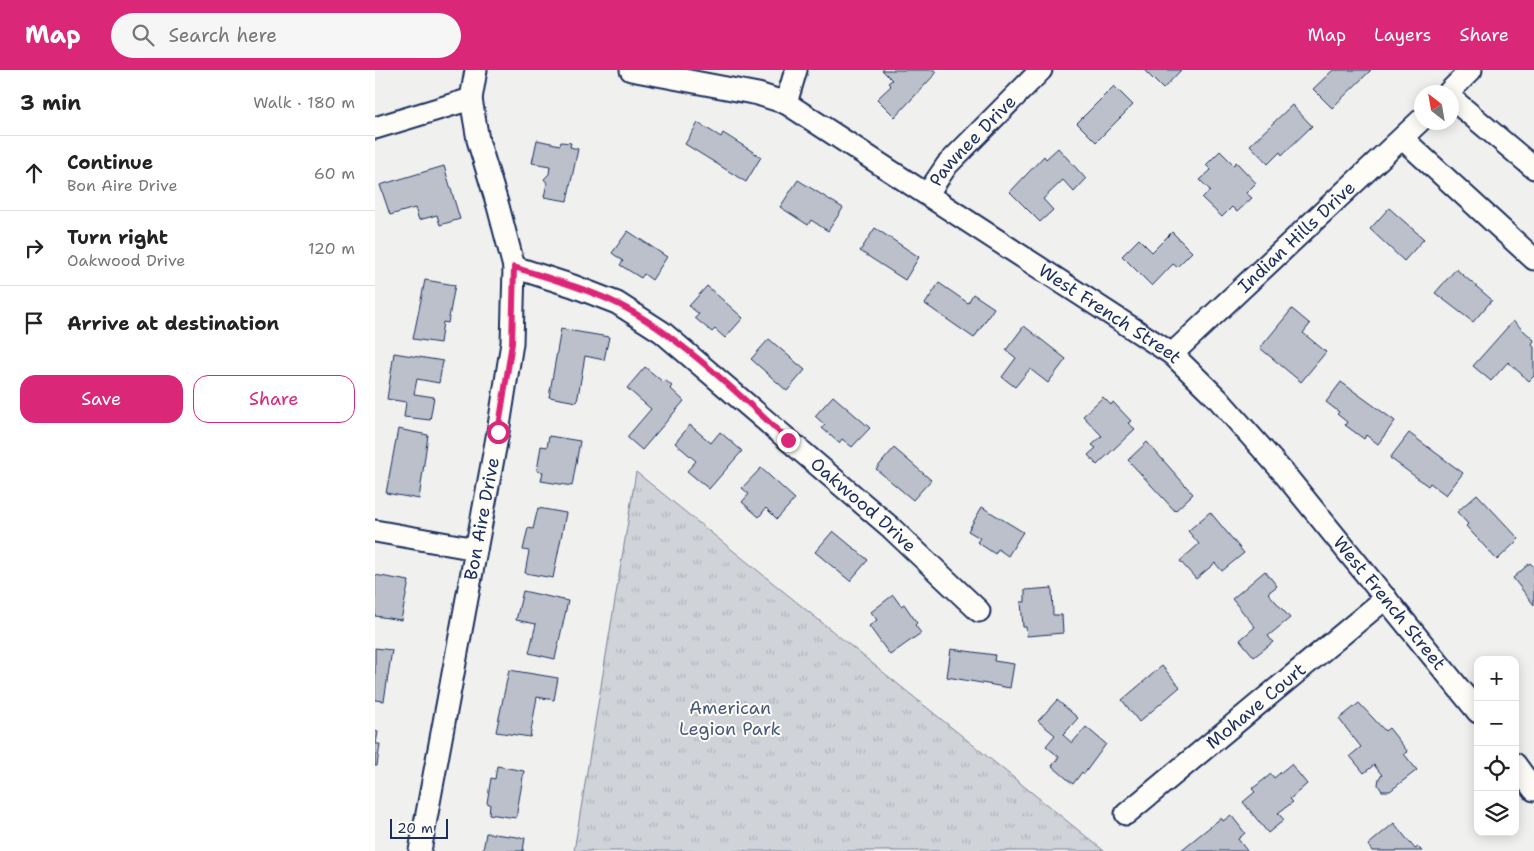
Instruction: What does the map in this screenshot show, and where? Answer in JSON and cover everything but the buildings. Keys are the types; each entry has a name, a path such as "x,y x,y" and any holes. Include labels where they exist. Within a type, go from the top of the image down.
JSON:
{"street":[{"name":"Bon Aire Drive","path":"420,851 512,343 514,267 498,206 477,140 471,99 476,70"},
{"name":"West French Street","path":"631,70 758,94 786,103 1172,354 1218,399 1282,471 1474,707"},
{"path":"786,103 796,70"},
{"name":"Pawnee Drive","path":"928,194 947,165 1041,70"},
{"path":"1456,85 1471,70"},
{"path":"375,128 471,99"},
{"path":"1459,105 1534,168"},
{"name":"Indian Hills Drive","path":"1172,354 1414,127"},
{"path":"1403,139 1534,259"},
{"name":"Oakwood Drive","path":"514,267 573,286 617,304 662,332 889,526 979,611"},
{"path":"375,531 476,549"},
{"name":"Mohave Court","path":"1126,814 1386,598"},
{"path":"1519,769 1534,790"}],"green space":[{"name":"American Legion Park","path":"636,472 1104,851 574,851"}],"route":[{"path":"498,432 512,343 514,267 573,286 617,304 640,316 705,366 788,440"}]}
